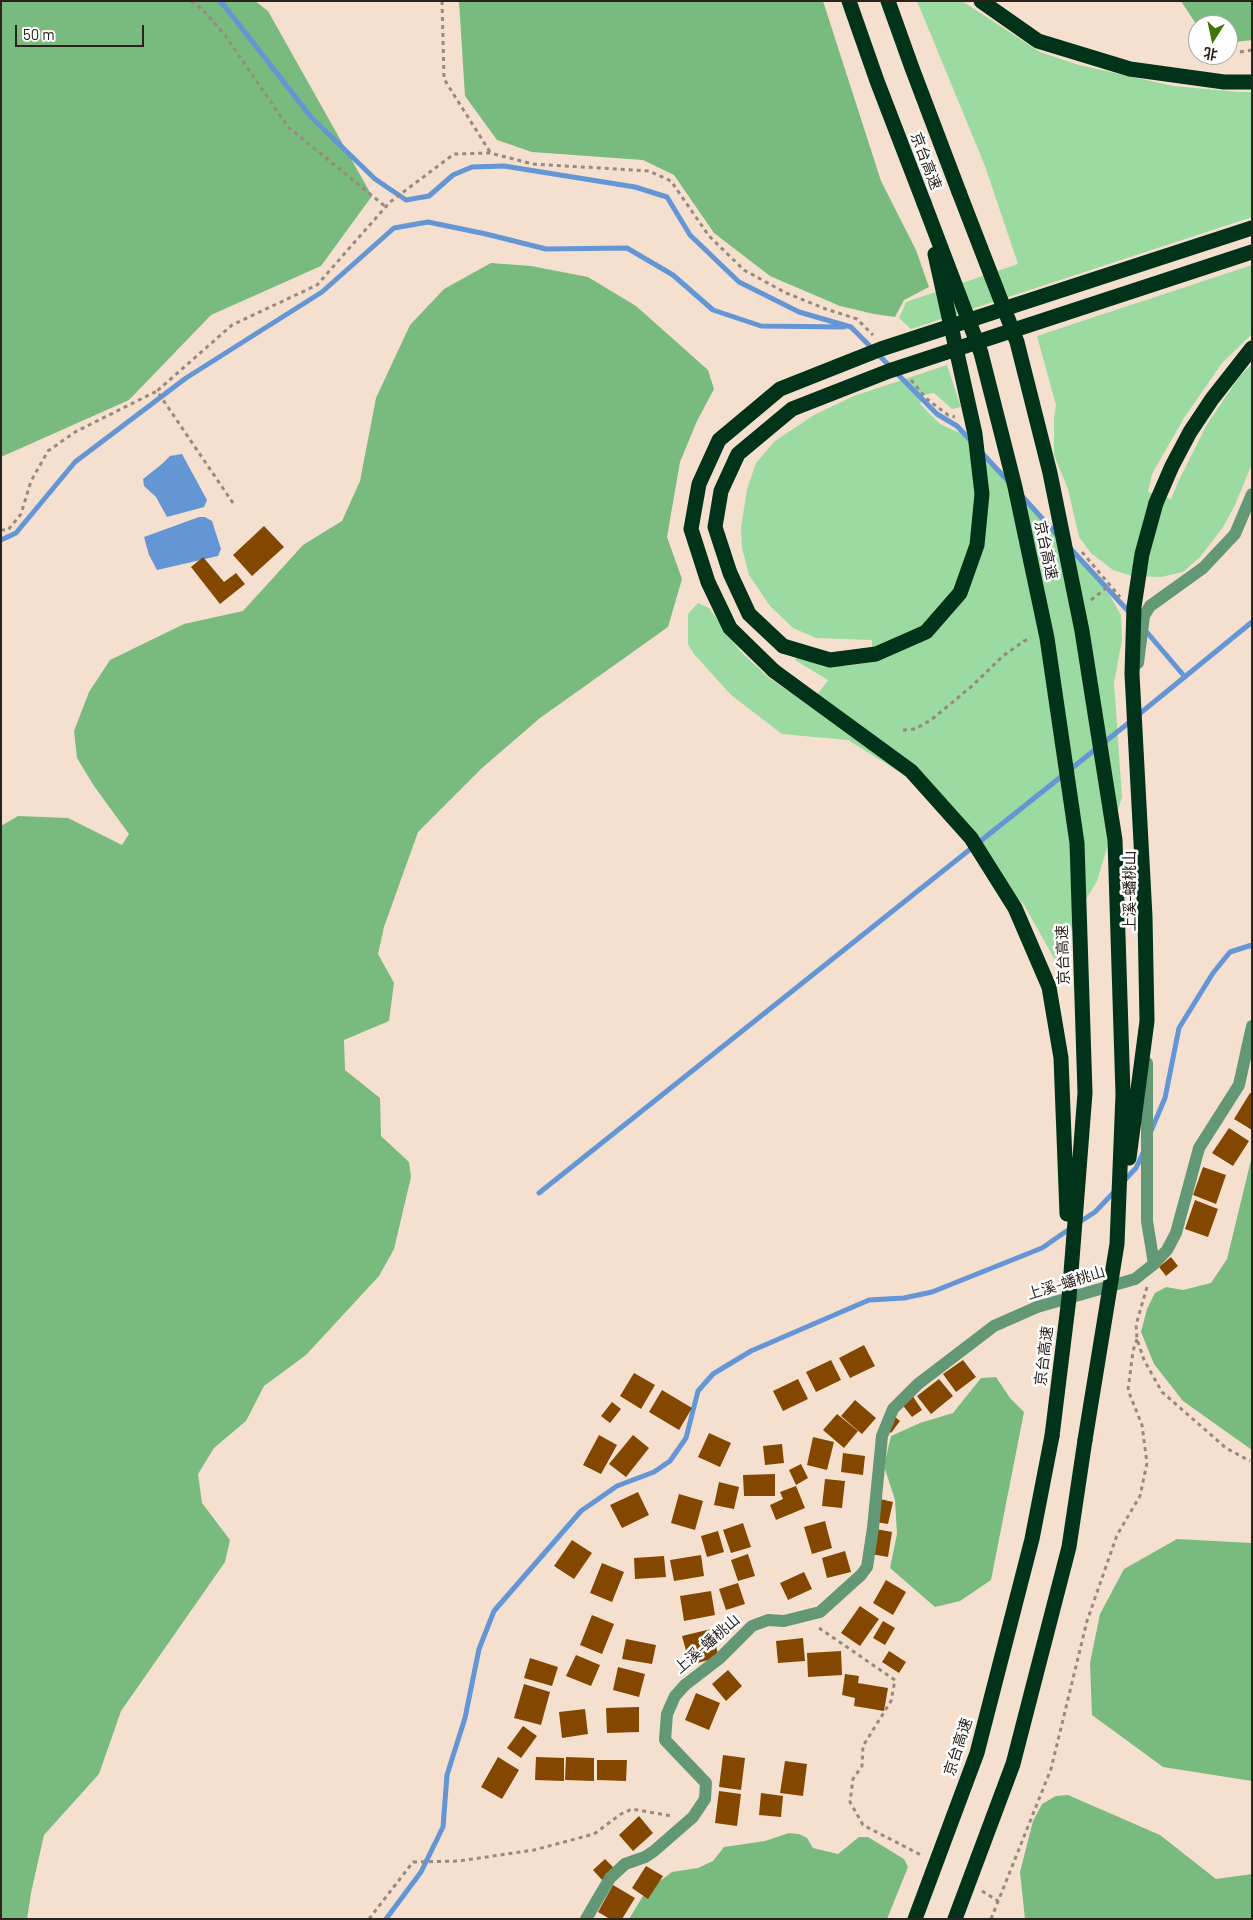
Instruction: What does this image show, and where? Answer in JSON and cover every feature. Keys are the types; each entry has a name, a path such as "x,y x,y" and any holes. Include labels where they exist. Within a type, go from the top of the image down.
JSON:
{"highway":[{"name":"京台高速","path":"849,1 876,81 981,353 1015,487 1047,638 1077,843 1085,1094 1069,1298 1052,1436 1032,1539 977,1753 915,1919"},
{"name":"京台高速","path":"888,1 1017,342 1050,472 1082,631 1115,840 1123,1094 1117,1244 1069,1547 1013,1764 955,1919"},
{"path":"981,1 1038,41 1130,70 1224,82 1252,82"},
{"path":"924,203 975,434 982,494 977,545 960,593 926,632 876,654 830,660 783,646 749,614 730,573 715,528 721,491 738,454 792,409 889,371 1252,252"},
{"path":"1069,1298 1061,1058 1049,987 1015,908 971,838 911,771 774,671 730,628 708,582 691,529 699,484 719,440 780,389 881,349 1252,228"},
{"path":"1117,1244 1148,1021 1145,917 1132,674 1134,608 1142,554 1156,503 1172,466 1190,432 1212,399 1252,348"}],"street":[{"path":"1144,616 1150,606 1203,568 1235,534 1252,494"},
{"name":"上溪-蟠桃山","path":"586,1919 610,1878 625,1864 645,1857 654,1851 693,1817 705,1799 706,1783 665,1740 667,1714 675,1696 685,1684 720,1658 752,1626 768,1620 784,1621 820,1612 861,1576 867,1568 882,1436 893,1409 918,1384 994,1326 1037,1307 1135,1280 1154,1264 1147,1221 1146,802 1136,680 1144,616"},
{"path":"1154,1264 1167,1250 1176,1233 1199,1148 1239,1085 1252,1026"}],"path":[{"path":"191,1 203,10 225,35 288,127 386,207"},
{"path":"442,1 444,79 490,153"},
{"path":"1240,52 1252,50"},
{"path":"1,530 8,530 21,514 31,481 48,451 75,432 157,391 232,325 317,285 386,207 454,154 490,153 533,164 649,171 671,180 709,236 744,270 786,293 858,319 877,340"},
{"path":"908,377 934,404 948,415 963,420"},
{"path":"157,391 233,503"},
{"path":"1081,550 1120,597 1144,616"},
{"path":"1089,601 1110,585"},
{"path":"903,730 915,729 931,720 972,686 1003,656 1024,641 1037,636"},
{"path":"1154,1264 1136,1325 1137,1339 1144,1360 1162,1392 1226,1448 1250,1461"},
{"path":"991,1919 1051,1769 1087,1621 1117,1535 1140,1496 1147,1463 1142,1425 1128,1390 1133,1351 1137,1339"},
{"path":"802,1616 895,1680 891,1701 863,1746 862,1766 853,1779 850,1802 863,1825 906,1846 931,1861"},
{"path":"369,1919 413,1862 459,1861 534,1850 594,1834 632,1809 675,1817"},
{"path":"982,1891 998,1901"}],"green space":[{"path":"1,1 255,1 268,11 372,196 321,266 211,315 129,400 1,457"},
{"path":"459,1 823,1 881,181 916,250 929,287 904,300 895,317 840,306 770,276 714,233 674,175 643,160 532,152 497,140 465,96"},
{"path":"917,1 962,1 1040,52 1079,65 1173,86 1252,92 1252,217 911,329 899,318 906,302 1018,264 985,166"},
{"path":"1181,1 1252,1 1252,40 1238,42 1238,15 1190,15"},
{"path":"491,263 531,266 588,277 636,306 708,370 714,389 697,421 680,462 667,537 682,579 668,627 540,718 482,768 418,832 384,927 378,954 394,983 389,1021 344,1040 345,1070 380,1098 381,1136 409,1162 411,1177 394,1249 379,1276 306,1355 264,1386 246,1421 214,1448 198,1474 202,1503 230,1540 225,1562 121,1711 99,1774 44,1835 27,1919 1,1919 1,826 18,816 68,818 122,845 129,834 94,786 77,758 74,731 89,692 110,660 184,624 243,611 303,545 342,521 360,481 376,398 410,325 444,289"},
{"path":"1252,265 1252,334 1222,363 1184,418 1152,474 1148,492 1171,499 1206,426 1239,377 1252,364 1252,464 1234,507 1223,527 1201,556 1183,572 1161,577 1132,576 1113,570 1091,553 1079,537 1068,489 1054,455 1056,405 1037,336"},
{"path":"947,365 961,407 952,409 934,393 924,395 920,404 940,424 964,435 1002,474 1096,579 1110,596 1121,615 1122,640 1114,683 1122,797 1097,881 1073,921 1068,943 1067,965 1059,967 1024,905 906,776 848,740 782,734 731,695 694,654 688,644 688,614 698,603 709,608 740,651 769,678 810,705 828,680 795,660 797,657 847,666 872,662 872,640 816,638 793,628 770,606 749,575 742,548 741,528 747,489 756,463 775,441 814,415 854,396"},
{"path":"1252,1156 1252,1450 1183,1401 1154,1364 1141,1332 1147,1309 1155,1293 1166,1287 1183,1290 1211,1283 1227,1259"},
{"path":"996,1377 1010,1398 1024,1412 991,1580 960,1601 935,1607 890,1568 897,1534 895,1500 884,1466 891,1436 920,1423 953,1413 981,1378"},
{"path":"1177,1539 1252,1543 1252,1781 1163,1767 1092,1715 1090,1663 1100,1614 1124,1569"},
{"path":"1068,1795 1160,1835 1216,1879 1252,1874 1252,1919 1025,1919 1020,1872 1033,1821 1042,1804 1056,1796"},
{"path":"789,1833 799,1834 807,1838 813,1848 838,1854 859,1837 868,1837 904,1859 908,1867 887,1919 629,1919 646,1891 672,1872 698,1868 713,1861 724,1847 765,1841"}],"water":[{"path":"182,454 207,500 204,507 167,517 156,497 144,486 143,479 170,456"},
{"path":"199,517 205,517 212,521 221,549 218,556 157,570 149,555 144,537"}],"building":[{"path":"264,526 284,547 252,576 233,555"},
{"path":"203,557 224,582 236,573 245,584 220,604 191,567"},
{"path":"1250,1093 1252,1094 1252,1130 1234,1119"},
{"path":"1229,1128 1249,1141 1233,1166 1212,1153"},
{"path":"1203,1167 1226,1175 1216,1204 1193,1195"},
{"path":"1195,1200 1218,1209 1208,1237 1185,1229"},
{"path":"1171,1257 1178,1266 1166,1276 1159,1267"},
{"path":"864,1345 875,1366 850,1378 839,1358"},
{"path":"831,1360 841,1380 816,1392 806,1372"},
{"path":"963,1360 976,1377 956,1392 943,1374"},
{"path":"634,1373 655,1385 641,1409 620,1396"},
{"path":"798,1379 808,1399 783,1411 773,1391"},
{"path":"939,1379 953,1396 931,1414 917,1396"},
{"path":"662,1390 692,1408 679,1430 649,1412"},
{"path":"912,1395 922,1410 912,1417 901,1403"},
{"path":"855,1400 876,1418 862,1434 841,1416"},
{"path":"612,1402 621,1409 610,1423 601,1416"},
{"path":"837,1414 858,1431 844,1448 823,1430"},
{"path":"893,1415 900,1421 891,1433 883,1426"},
{"path":"709,1433 731,1443 720,1467 698,1457"},
{"path":"599,1435 617,1445 601,1474 583,1465"},
{"path":"633,1435 649,1448 626,1477 609,1464"},
{"path":"813,1437 834,1442 827,1470 807,1465"},
{"path":"782,1444 784,1463 765,1465 763,1446"},
{"path":"843,1453 865,1456 863,1475 841,1472"},
{"path":"801,1464 808,1478 796,1485 789,1470"},
{"path":"775,1474 775,1496 744,1496 743,1475"},
{"path":"825,1479 845,1481 842,1508 822,1506"},
{"path":"719,1482 739,1487 734,1509 714,1505"},
{"path":"796,1486 805,1508 776,1520 770,1505 783,1499 780,1492"},
{"path":"638,1492 649,1515 622,1528 610,1505"},
{"path":"679,1494 703,1501 695,1530 671,1523"},
{"path":"880,1499 893,1502 888,1524 876,1522"},
{"path":"825,1521 832,1548 812,1554 804,1527"},
{"path":"743,1523 751,1547 731,1553 723,1530"},
{"path":"876,1529 892,1532 888,1557 871,1554"},
{"path":"718,1531 724,1552 707,1557 701,1536"},
{"path":"572,1540 592,1553 574,1579 554,1566"},
{"path":"845,1551 851,1572 827,1578 822,1558"},
{"path":"748,1554 755,1576 738,1581 731,1560"},
{"path":"701,1555 704,1576 674,1581 670,1560"},
{"path":"664,1556 666,1577 635,1579 634,1558"},
{"path":"602,1563 624,1572 612,1602 590,1593"},
{"path":"804,1572 812,1589 788,1600 780,1583"},
{"path":"886,1580 906,1592 893,1615 873,1603"},
{"path":"738,1583 745,1604 726,1610 719,1589"},
{"path":"711,1591 715,1615 684,1621 680,1596"},
{"path":"860,1606 879,1619 860,1646 841,1633"},
{"path":"592,1615 614,1624 602,1654 580,1645"},
{"path":"883,1621 895,1628 885,1645 873,1638"},
{"path":"711,1629 719,1657 690,1665 682,1636"},
{"path":"803,1638 805,1661 778,1663 776,1641"},
{"path":"626,1639 656,1645 652,1664 622,1659"},
{"path":"841,1651 842,1675 808,1677 807,1653"},
{"path":"889,1651 906,1662 899,1673 882,1662"},
{"path":"576,1655 600,1665 591,1686 566,1676"},
{"path":"530,1658 558,1667 552,1686 524,1678"},
{"path":"618,1667 645,1674 639,1697 613,1690"},
{"path":"728,1670 742,1686 726,1701 712,1684"},
{"path":"845,1674 859,1676 858,1683 888,1688 884,1711 854,1706 855,1698 842,1695"},
{"path":"524,1684 550,1692 541,1725 514,1718"},
{"path":"696,1693 720,1703 709,1730 685,1720"},
{"path":"639,1707 639,1732 607,1733 606,1708"},
{"path":"585,1709 588,1734 562,1738 559,1712"},
{"path":"523,1726 537,1736 521,1758 507,1748"},
{"path":"723,1755 745,1758 741,1790 719,1787"},
{"path":"498,1757 519,1770 502,1799 481,1787"},
{"path":"536,1757 564,1758 564,1781 535,1780"},
{"path":"566,1757 594,1758 594,1781 565,1780"},
{"path":"597,1760 627,1760 626,1781 597,1780"},
{"path":"785,1761 807,1764 803,1796 780,1793"},
{"path":"719,1791 741,1794 737,1826 715,1823"},
{"path":"761,1793 783,1796 781,1817 759,1815"},
{"path":"639,1816 653,1833 633,1851 619,1835"},
{"path":"605,1859 614,1868 602,1880 593,1870"},
{"path":"646,1866 663,1876 648,1899 632,1888"},
{"path":"613,1885 635,1898 622,1919 610,1919 598,1912"}],"waterway":[{"path":"219,1 311,117 375,179 406,200 429,196 453,175 472,167 504,166 635,187 667,197 690,235 739,282 799,312 851,327 937,414 957,426 972,442"},
{"path":"1,540 16,533 75,462 186,378 322,292 394,228 428,222 546,249 627,248 673,275 713,310 761,326 844,327"},
{"path":"981,452 1009,482"},
{"path":"1022,496 1058,536"},
{"path":"1069,547 1130,613"},
{"path":"1138,715 1252,622"},
{"path":"1145,630 1185,677"},
{"path":"539,1193 1131,721"},
{"path":"1151,1131 1165,1098 1179,1028 1213,973 1230,952 1252,945"},
{"path":"1122,1183 1136,1168 1143,1153"},
{"path":"1078,1223 1095,1212 1115,1191"},
{"path":"386,1919 421,1872 443,1827 447,1775 465,1718 479,1649 494,1611 581,1511 617,1486 654,1472 670,1461 686,1438 698,1391 713,1374 751,1351 869,1300 904,1298 932,1292 1042,1248 1071,1228"}]}
